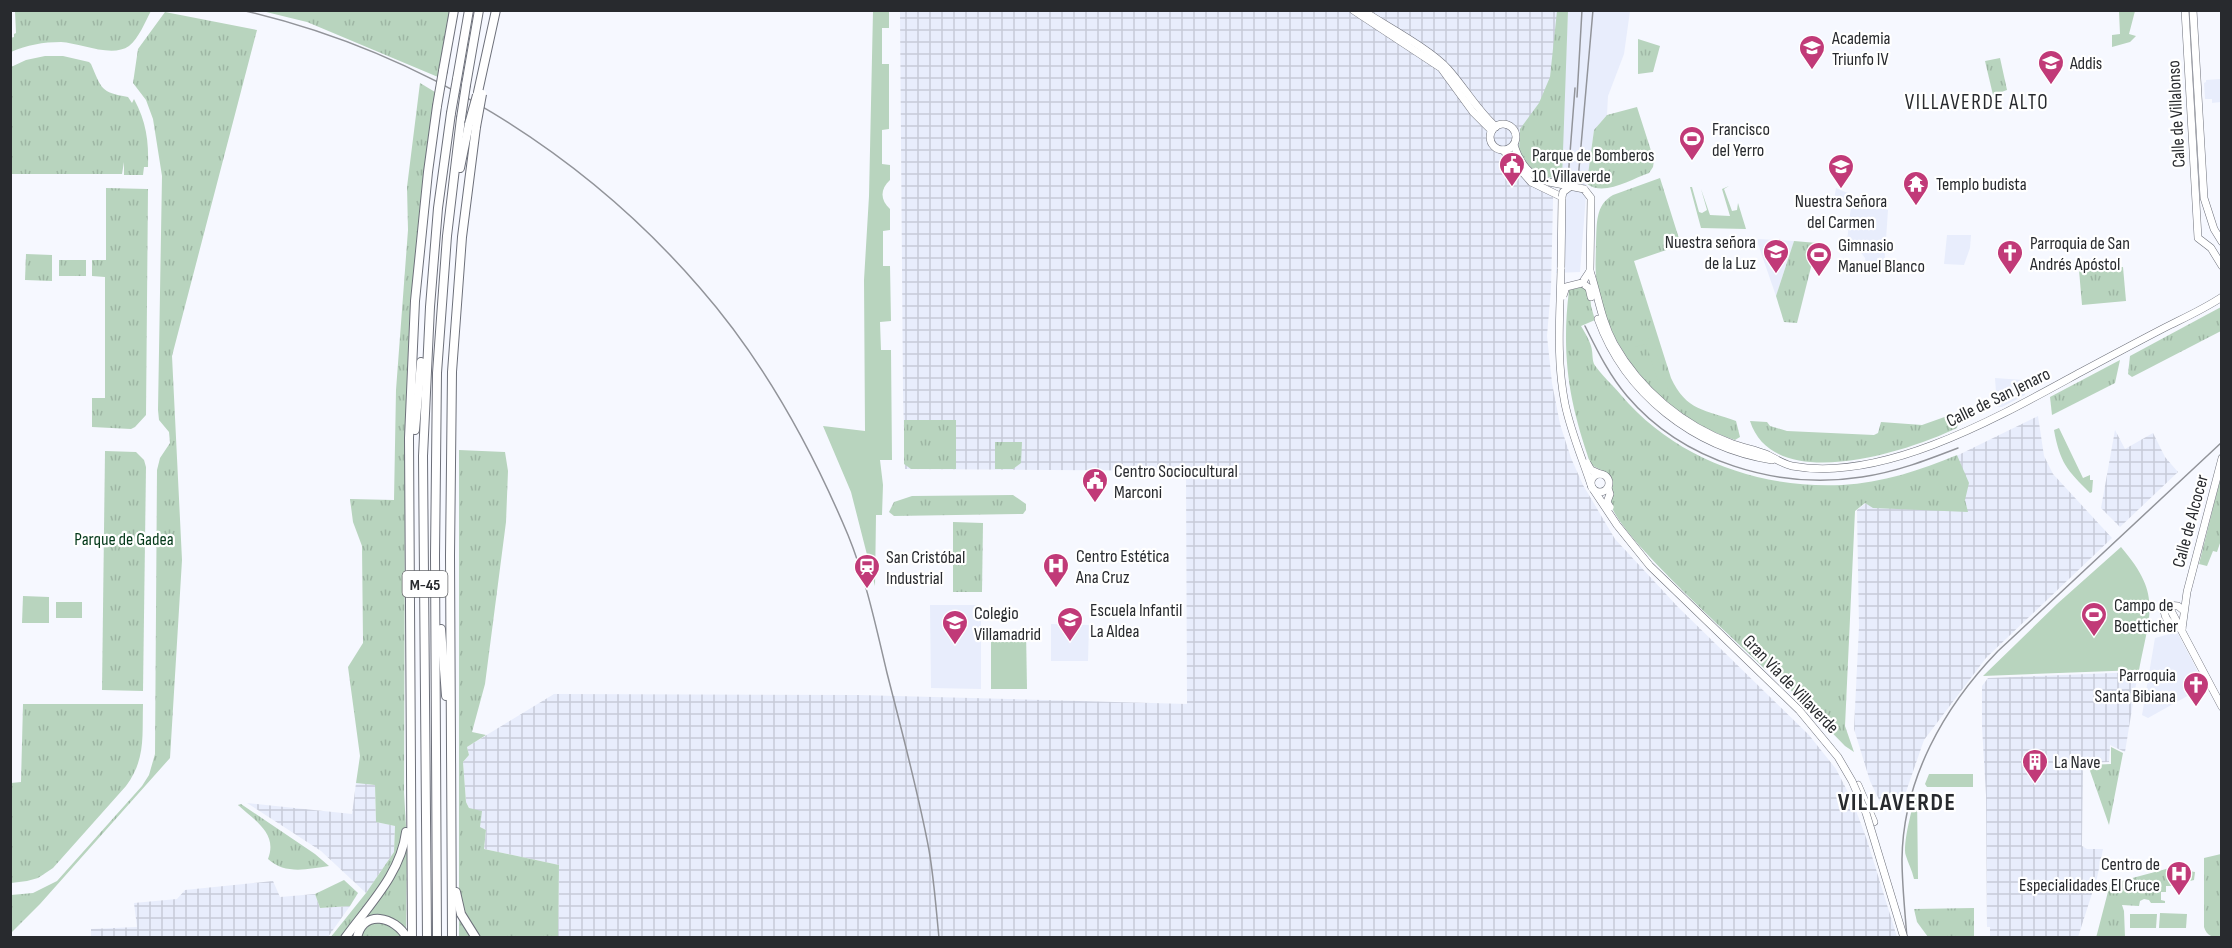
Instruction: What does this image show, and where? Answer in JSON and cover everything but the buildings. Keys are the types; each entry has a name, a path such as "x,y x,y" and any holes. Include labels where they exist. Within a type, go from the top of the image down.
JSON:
{"highway":[{"path":"411,938 409,482 415,301 428,172 454,10"},
{"name":"M-45","path":"427,938 423,456 436,230 451,113 469,10"},
{"name":"M-45","path":"437,938 435,556 437,373 447,236 461,118 479,10"},
{"path":"447,236 473,126 496,10"},
{"path":"452,938 450,567 452,372 473,126"},
{"path":"409,482 421,372 428,269 436,230"},
{"path":"435,556 452,757 458,901 461,914 476,938"},
{"path":"345,938 392,874 405,840 408,771 409,582"},
{"path":"357,938 361,928 367,923 382,918 399,925 407,938"}],"street":[{"path":"1353,10 1441,68 1473,112 1494,129"},
{"path":"1362,10 1434,56 1448,68 1494,129"},
{"name":"Calle de Villalonso","path":"2186,10 2198,238 2211,248 2222,266"},
{"name":"Calle de Villalonso","path":"2193,10 2204,198 2220,239"},
{"path":"1494,129 1504,125 1513,129 1516,137 1514,145 1521,162 1530,174 1549,182 1584,189 1590,198 1590,271 1578,283 1566,287 1563,294 1562,338 1564,382 1582,452 1591,470 1600,474 1609,480 1608,488 1601,492 1593,488 1592,480 1600,474"},
{"path":"1494,129 1491,141 1494,147 1503,150 1531,182 1562,197 1563,192 1571,186"},
{"path":"1503,150 1514,145"},
{"name":"Gran Vía de Villaverde","path":"1562,197 1558,330 1561,381 1571,427 1593,488 1622,531 1650,566 1799,710 1835,752 1852,781 1866,813 1906,938"},
{"path":"2196,215 2203,212 2209,214"},
{"path":"1560,269 1564,278 1578,283"},
{"name":"Calle de San Jenaro","path":"1590,271 1600,319"},
{"name":"Calle de San Jenaro","path":"1578,283 1589,288 1608,345 1621,365 1654,405 1707,439 1740,453 1807,467 1847,466 1892,458 1927,448 2044,392 2220,299"},
{"name":"Calle de Alcocer","path":"2182,629 2187,592 2222,458"},
{"name":"Gran Vía de Villaverde","path":"1608,488 1610,494 1607,499 1608,504 1644,554 1801,707 1824,732 1846,763 1874,822 1906,938"},
{"name":"Calle de Alcocer","path":"2171,605 2181,601 2187,592"},
{"path":"2183,610 2171,605 2164,608 2167,620 2182,629 2222,707"}],"shaded area":[{"path":"900,11 1561,11 1555,114 1551,288 1547,336 1552,383 1560,424 1571,458 1583,485 1615,539 1678,607 1809,735 1836,769 1852,800 1867,840 1897,937 558,937 559,865 484,849 486,830 480,828 466,802 463,762 469,755 467,747 554,694 859,695 1187,704 1186,471 905,469"},
{"path":"1568,11 1630,11 1624,54 1608,96 1607,115 1594,130 1587,182 1580,272 1556,273"},
{"path":"2221,79 2221,102 2212,103 2212,99 2205,99 2204,83 2206,80"},
{"path":"1836,188 1888,210 1884,269 1866,267 1865,258 1860,251 1847,241 1851,206 1834,200"},
{"path":"1947,235 1971,235 1970,248 1964,265 1944,264"},
{"name":"Nuestra señora de la Luz","path":"1758,239 1794,241 1776,296 1758,244"},
{"path":"1995,378 2023,380 2025,395 2002,407 1997,407"},
{"path":"2038,416 2044,456 2053,474 2112,538 1986,658 1924,740 1900,809 1883,808 1870,781 1854,729 1859,626 1857,510 1900,477 1942,463"},
{"path":"2115,430 2125,449 2153,433 2165,457 2178,472 2120,527 2101,508"},
{"name":"Colegio Villamadrid","path":"930,605 981,605 981,689 931,688"},
{"name":"Escuela Infantil La Aldea","path":"1051,624 1089,625 1088,661 1051,661"},
{"path":"2177,632 2208,691 2191,694 2148,718 2142,715 2155,638"},
{"path":"2138,672 2125,752 2110,745 2109,762 2083,763 2082,846 2087,849 2103,849 2097,878 2078,937 1990,937 1990,927 1987,927 1982,686 1988,678"},
{"path":"356,783 375,785 376,822 395,826 394,852 366,893 321,851 247,803 352,814"},
{"path":"273,881 280,897 315,894 320,908 350,906 328,937 91,938 91,929 137,927 134,903 177,899 185,890"}],"green space":[{"path":"15,10 151,11 136,39 122,49 114,51 54,42 41,43 11,52 11,38 16,33"},
{"path":"262,11 452,11 438,77 307,22"},
{"path":"873,11 889,11 889,28 882,28 882,64 889,64 889,129 882,130 882,164 890,165 890,180 882,194 884,202 890,209 890,230 883,231 883,266 890,266 891,321 880,322 881,350 891,350 892,460 880,460 883,485 882,515 876,515 875,586 851,492 823,426 865,431 864,280 869,196"},
{"path":"1557,11 1568,11 1562,179 1547,177 1535,171 1526,163 1519,149 1520,129 1539,103 1550,77"},
{"path":"2119,11 2135,11 2129,34 2136,36 2130,42 2112,47 2112,35 2120,34"},
{"path":"165,12 257,30 172,356 182,560 170,758 40,904 11,933 11,895 33,893 57,881 142,786 149,775 155,754 157,470 160,458 170,443 169,432 159,420 158,410 162,176 153,119 146,100 133,83 138,49"},
{"path":"1638,39 1660,46 1653,72 1638,74"},
{"path":"45,56 63,56 89,62 103,88 128,97 132,103 134,99 144,123 148,148 148,167 144,167 143,175 124,175 124,162 122,174 11,174 11,67 26,60"},
{"path":"2000,58 2007,90 1993,95 1985,61"},
{"path":"420,83 435,92 410,315 405,483 406,937 330,938 366,893 394,852 395,826 376,822 375,785 356,783 360,756 348,667 363,643 362,546 353,522 350,499 394,500 396,390 408,230 407,187"},
{"path":"1637,107 1654,160 1653,167 1649,173 1609,188 1594,188 1587,184 1594,130 1607,115"},
{"path":"1660,178 1681,245 1634,261 1671,378 1677,389 1683,397 1698,408 1736,421 1740,437 1735,440 1709,429 1662,398 1625,354 1611,330 1601,303 1596,276 1597,229 1600,210 1607,199 1613,195"},
{"path":"1729,186 1724,189 1732,211 1737,210 1738,203 1746,229 1701,228 1690,187 1692,187 1699,212 1707,210 1701,189 1710,215 1730,216 1722,189"},
{"path":"106,188 148,189 146,415 131,429 92,427 92,398 105,398 105,277 92,276 92,260 106,260"},
{"path":"1794,241 1817,243 1797,323 1784,322 1776,296"},
{"path":"26,254 52,255 52,281 25,280"},
{"path":"59,260 86,260 86,276 59,276"},
{"path":"2123,267 2126,301 2082,305 2079,270"},
{"path":"1582,287 1590,293 1595,320 1581,326 1590,343 1593,362 1597,368 1643,417 1667,437 1721,466 1780,482 1842,485 1872,482 1901,475 1957,455 1969,483 1965,500 1968,512 1873,508 1865,503 1855,511 1845,726 1854,752 1845,746 1768,667 1766,670 1679,587 1653,561 1616,516 1610,501 1613,483 1605,472 1591,465 1572,400 1566,336 1569,290"},
{"path":"2221,307 2221,331 2132,377 2128,374 2130,356"},
{"path":"1652,337 1668,390 1658,380 1646,344 1633,346 1637,342"},
{"path":"2120,360 2115,383 2052,415 2050,397"},
{"path":"1953,414 1958,424 1957,428 1908,447 1877,456 1844,461 1813,462 1786,457 1764,444 1750,421 1767,422 1770,426 1787,431 1874,435 1878,433 1881,422 1922,425"},
{"path":"904,420 956,420 956,469 911,469 904,464"},
{"path":"2059,428 2083,478 2090,475 2090,480 2093,480 2090,493 2070,472 2062,458 2054,430"},
{"path":"995,442 1022,442 1021,463 1013,469 995,469"},
{"path":"459,450 505,452 508,471 506,522 485,684 472,732 486,735 467,747 469,755 463,762 466,802 469,808 482,811 480,827 486,830 484,849 559,865 558,937 459,937"},
{"name":"Parque de Gadea","path":"105,451 136,452 144,460 146,467 143,691 102,690"},
{"path":"2221,476 2221,540 2217,552 2213,551 2207,566 2199,564"},
{"path":"1013,495 1026,504 1023,514 894,516 889,512 894,502 912,496"},
{"path":"953,522 983,523 982,592 953,592"},
{"path":"2121,547 2143,578 2150,605 2139,670 1983,676 2057,604"},
{"path":"23,596 49,597 49,623 22,623"},
{"path":"56,602 82,602 82,618 56,618"},
{"path":"1026,630 1027,689 991,689 991,631"},
{"path":"23,704 143,704 142,747 137,766 126,786 53,868 38,878 11,883 11,783 21,782"},
{"path":"2111,747 2123,753 2109,825 2088,765 2111,764"},
{"path":"1929,774 1973,774 1973,787 1927,787 1925,784"},
{"path":"1916,793 1918,879 1914,879 1906,856 1905,843"},
{"path":"241,804 329,866 297,870 275,864 268,859 270,842 267,835 258,822 238,805"},
{"path":"2221,854 2221,937 2215,937 2209,935 2204,927 2204,858"},
{"path":"2181,865 2195,872 2194,880 2186,886 2166,886 2166,892 2161,892 2161,900 2165,903 2151,903 2144,899 2140,901 2139,906 2122,905 2125,937 2096,938 2110,884"},
{"path":"344,880 358,893 350,906 320,908 315,894"},
{"path":"1974,908 1974,937 1928,937 1917,922 1914,909"},
{"path":"2160,913 2187,914 2186,928 2159,928"},
{"path":"2130,914 2157,914 2156,928 2130,928"}],"railway":[{"path":"241,10 306,28 370,51 432,79 492,113 549,150 603,192 654,238 723,316 765,375 802,437 834,502 860,569 920,806 931,861 939,938"},
{"path":"1577,97 1582,10"},
{"path":"1578,180 1593,10"},
{"path":"1568,179 1575,88"},
{"path":"1585,326 1615,380 1650,419 1676,438 1704,454 1734,466 1798,479 1830,480 1887,472 1958,448"},
{"path":"1907,938 1902,869 1904,829 1919,773 1944,720 1960,696 1998,651 2222,442"}],"place":[{"name":"Academia Triunfo IV","path":"1812,71"},
{"name":"Addis","path":"2051,86"},
{"name":"Francisco del Yerro","path":"1692,162"},
{"name":"Parque de Bomberos 10. Villaverde","path":"1512,188"},
{"name":"Nuestra Señora del Carmen","path":"1841,190"},
{"name":"Templo budista","path":"1916,207"},
{"name":"Nuestra señora de la Luz","path":"1776,275"},
{"name":"Parroquia de San Andrés Apóstol","path":"2010,276"},
{"name":"Gimnasio Manuel Blanco","path":"1819,278"},
{"name":"Centro Sociocultural Marconi","path":"1095,504"},
{"name":"Centro Estética Ana Cruz","path":"1056,589"},
{"name":"San Cristóbal Industrial","path":"867,590"},
{"name":"Campo de Boetticher","path":"2094,638"},
{"name":"Escuela Infantil La Aldea","path":"1070,643"},
{"name":"Colegio Villamadrid","path":"955,646"},
{"name":"Parroquia Santa Bibiana","path":"2196,708"},
{"name":"La Nave","path":"2035,785"},
{"name":"Centro de Especialidades El Cruce","path":"2179,897"}],"district":[{"name":"VILLAVERDE ALTO","path":"1977,102"},
{"name":"VILLAVERDE","path":"1897,802"}]}
